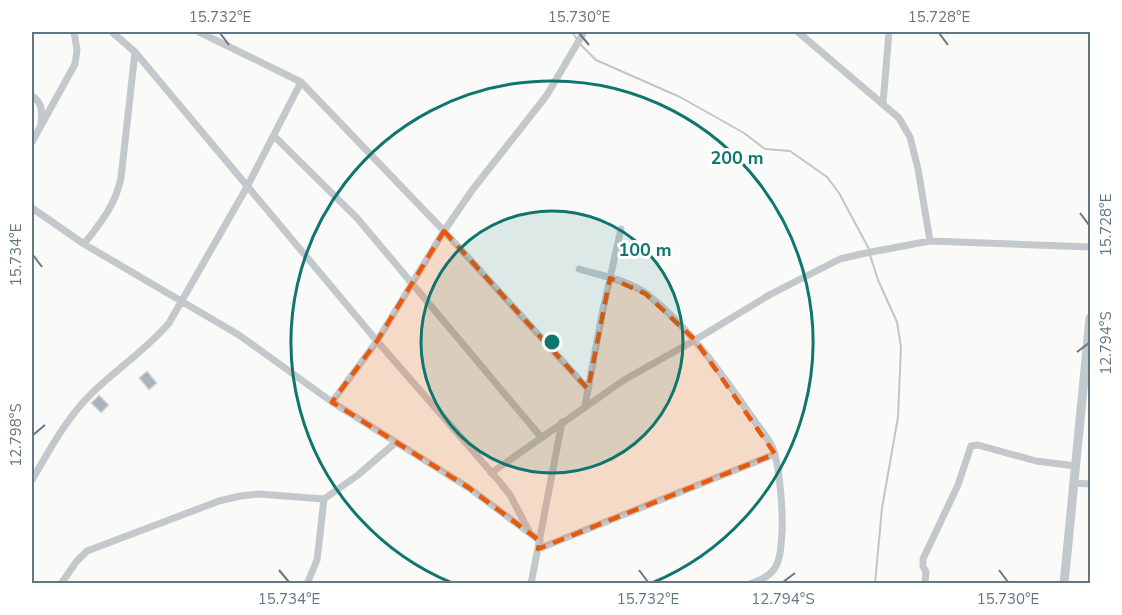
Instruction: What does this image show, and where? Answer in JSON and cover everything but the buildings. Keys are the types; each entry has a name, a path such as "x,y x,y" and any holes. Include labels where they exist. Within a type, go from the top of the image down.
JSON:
{"street":[{"path":"32,142 75,64 77,50 74,32"},
{"path":"112,32 135,52 377,341 510,495 539,545"},
{"path":"199,32 302,82 444,231 588,388"},
{"path":"332,402 377,341 411,283 473,189 546,95 584,32"},
{"path":"798,32 898,118 910,137 918,169 930,241"},
{"path":"883,103 889,32"},
{"path":"84,244 109,211 117,196 135,52"},
{"path":"32,480 64,426 78,408 93,392 156,338 183,303 302,82"},
{"path":"32,96 41,105 41,126"},
{"path":"274,136 346,206 541,437"},
{"path":"32,208 84,244 239,335 332,402 469,488 530,532"},
{"path":"585,406 621,229"},
{"path":"491,473 624,380 771,294 840,259 930,241 1090,247"},
{"path":"579,269 630,284 646,294 695,340 736,394 775,454 782,525 781,557 773,572 749,584"},
{"path":"1064,584 1090,318"},
{"path":"531,584 562,422"},
{"path":"61,584 76,562 87,551 219,501 259,494 324,499 358,475 395,443"},
{"path":"925,584 926,572 922,566 923,559 958,485 971,446 978,445 1036,460 1076,466"},
{"path":"539,545 775,454"},
{"path":"1073,483 1090,484"},
{"path":"307,584 317,560 324,499"}],"highlighted area":[{"path":"444,231 588,389 610,278 646,294 695,340 775,454 538,549 540,541 469,488 332,402 377,341"}],"waterway":[{"path":"572,32 596,60 680,97 744,133 765,149 790,151 827,177 839,193 869,249"},
{"path":"870,255 878,280 897,322 901,347 898,417 882,508 875,584"}]}
